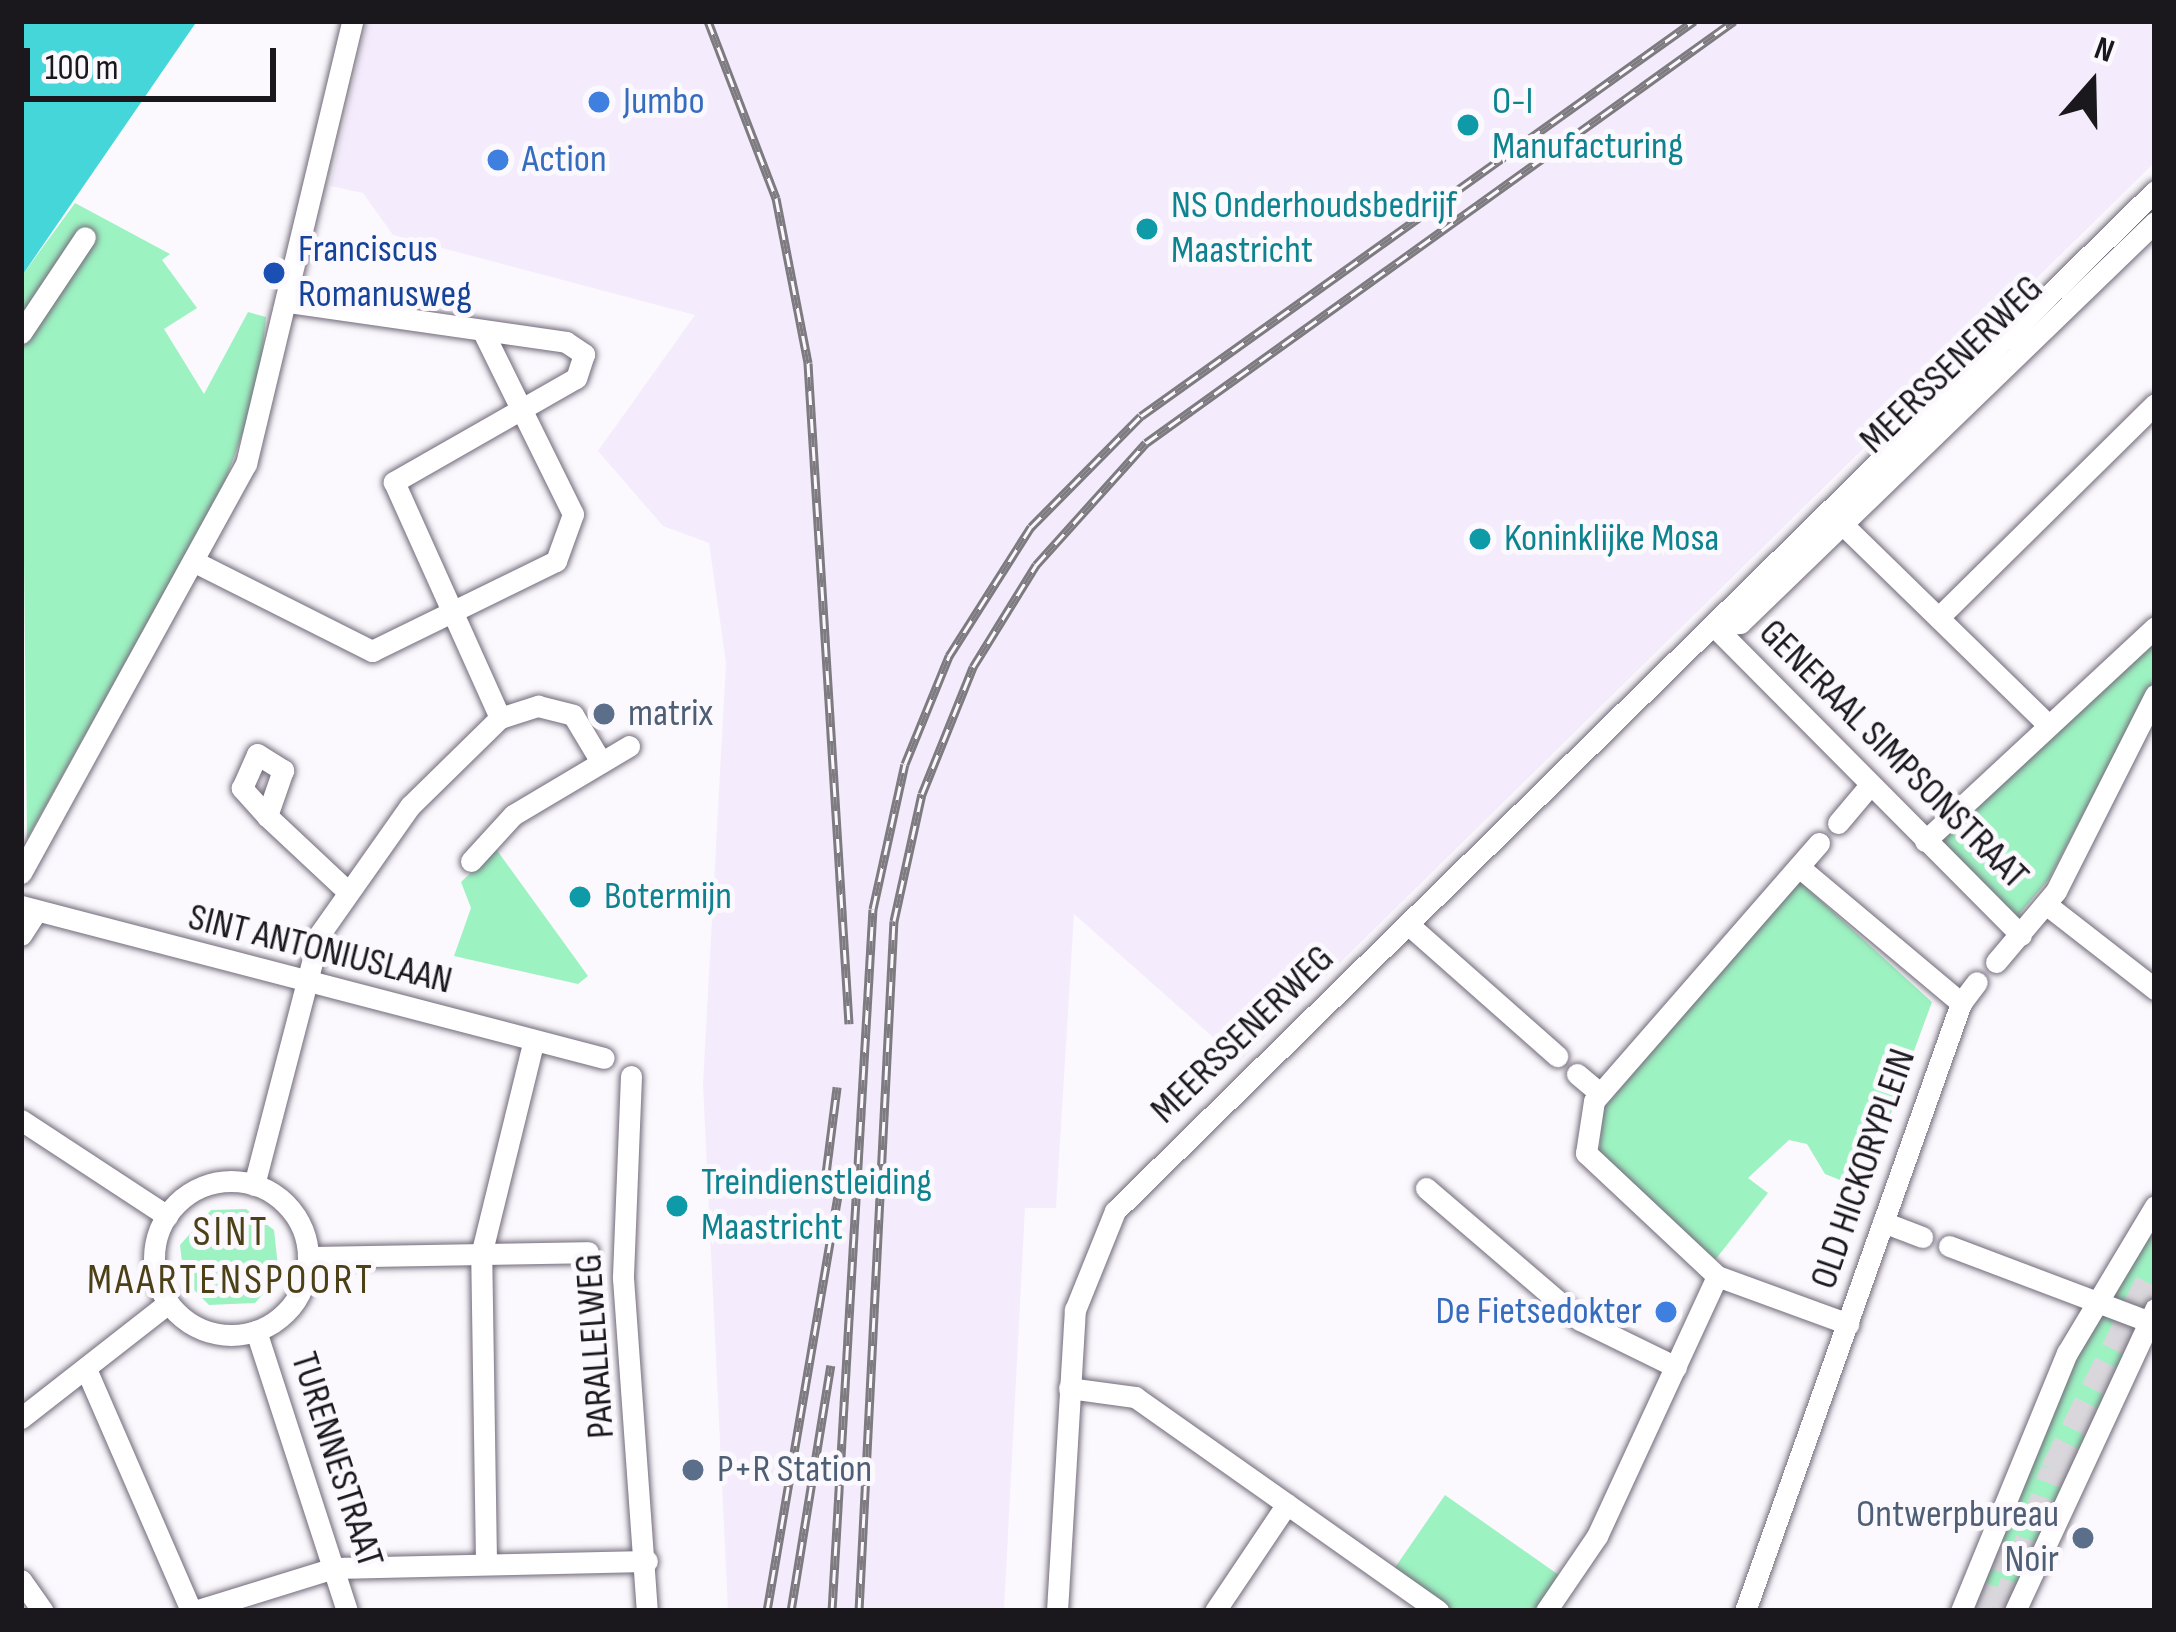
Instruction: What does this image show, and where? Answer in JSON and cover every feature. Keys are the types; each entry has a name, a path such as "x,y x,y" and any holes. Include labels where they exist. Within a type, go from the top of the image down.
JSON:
{"street":[{"path":"21,873 197,563 246,464 289,302 352,21"},
{"name":"MEERSSENERWEG","path":"1057,1611 1078,1290 1115,1211 1713,625 1834,516 2124,236 2155,191"},
{"name":"MEERSSENERWEG","path":"2124,236 2155,222"},
{"path":"21,333 85,237"},
{"path":"289,302 482,329 584,354 576,378 394,482 448,613 500,718"},
{"path":"197,563 361,650 556,561 573,533 552,466 518,414 482,329"},
{"path":"1939,617 2155,404"},
{"path":"1834,516 2048,725"},
{"name":"GENERAAL SIMPSONSTRAAT","path":"1713,625 2021,935"},
{"path":"1925,841 2155,627"},
{"path":"1996,962 2047,904 2155,695"},
{"path":"254,1185 308,984 344,887 500,718 563,707 602,762"},
{"path":"471,861 513,815 628,746"},
{"path":"1838,823 1870,785"},
{"path":"266,816 344,887"},
{"path":"1577,1074 1600,1094 1819,843"},
{"path":"1799,867 1960,1003"},
{"path":"2047,904 2155,989"},
{"path":"21,935 28,910"},
{"name":"SINT ANTONIUSLAAN","path":"28,910 604,1058"},
{"path":"1409,925 1558,1056"},
{"name":"OLD HICKORYPLEIN","path":"1600,1094 1592,1169 1717,1276 1848,1324 1960,1003 1977,982"},
{"path":"486,1561 482,1255 534,1040"},
{"name":"PARALLELWEG","path":"631,1076 623,1278 647,1611"},
{"path":"21,1120 166,1216"},
{"path":"254,1185 296,1217 308,1257 294,1302 256,1331 208,1331 169,1303 154,1266 166,1216 205,1186 254,1185"},
{"path":"1426,1188 1580,1320 1676,1367"},
{"path":"1961,1611 2096,1302 2155,1207"},
{"path":"1883,1222 1922,1237"},
{"path":"1949,1246 2096,1302 2152,1318 2015,1611"},
{"path":"308,1257 588,1252"},
{"path":"1546,1611 1597,1536 1717,1276"},
{"path":"21,1418 169,1303"},
{"path":"1745,1611 1848,1324"},
{"name":"TURENNESTRAAT","path":"256,1331 346,1611"},
{"path":"86,1370 193,1611 334,1568 647,1561"},
{"path":"1070,1388 1136,1397 1437,1611"},
{"path":"1215,1611 1287,1504"},
{"path":"21,1580 44,1611"}],"shaded area":[{"path":"367,21 2155,21 2155,162 1240,1061 1074,914 1056,1208 1025,1208 1004,1611 728,1611 703,1084 726,663 709,543 663,526 598,451 695,315 393,235 363,193 330,186"}],"green space":[{"path":"75,203 170,254 162,260 197,308 164,329 204,394 248,312 266,317 258,391 223,487 27,839 21,277"},
{"path":"2155,638 2155,677 2049,879 2015,919 1936,841"},
{"path":"496,849 588,976 578,984 454,956 471,908 461,882"},
{"path":"1798,880 1932,1002 1863,1189 1825,1174 1807,1144 1789,1140 1748,1178 1768,1193 1715,1260 1599,1163 1602,1110"},
{"path":"246,1209 274,1230 279,1276 255,1303 209,1305 184,1280 180,1245 211,1210"},
{"path":"2155,1216 2155,1298 2010,1611 1968,1611 2060,1387"},
{"path":"1445,1495 1563,1578 1540,1611 1454,1611 1394,1569"}],"water":[{"path":"21,21 197,21 21,277"}],"tunnel":[{"path":"2005,1611 2055,1471 2155,1273"},
{"path":"1975,1611 2003,1531"}],"railway":[{"path":"708,21 776,198 808,363 849,1024"},
{"path":"832,1611 873,909 905,764 949,656 1031,527 1141,416 1694,21"},
{"path":"859,1611 894,921 922,794 973,667 1036,565 1146,443 1734,21"},
{"path":"823,1197 837,1087"},
{"path":"767,1611 841,1179"},
{"path":"791,1611 831,1365"}],"place":[{"name":"Jumbo","path":"599,102"},
{"name":"O-I Manufacturing","path":"1468,125"},
{"name":"Action","path":"498,160"},
{"name":"NS Onderhoudsbedrijf Maastricht","path":"1147,229"},
{"name":"Franciscus Romanusweg","path":"274,273"},
{"name":"Koninklijke Mosa","path":"1480,539"},
{"name":"matrix","path":"604,714"},
{"name":"Botermijn","path":"580,897"},
{"name":"Treindienstleiding Maastricht","path":"677,1206"},
{"name":"De Fietsedokter","path":"1666,1312"},
{"name":"P+R Station","path":"693,1470"},
{"name":"Ontwerpbureau Noir","path":"2083,1538"}],"district":[{"name":"SINT MAARTENSPOORT","path":"231,1257"}]}
